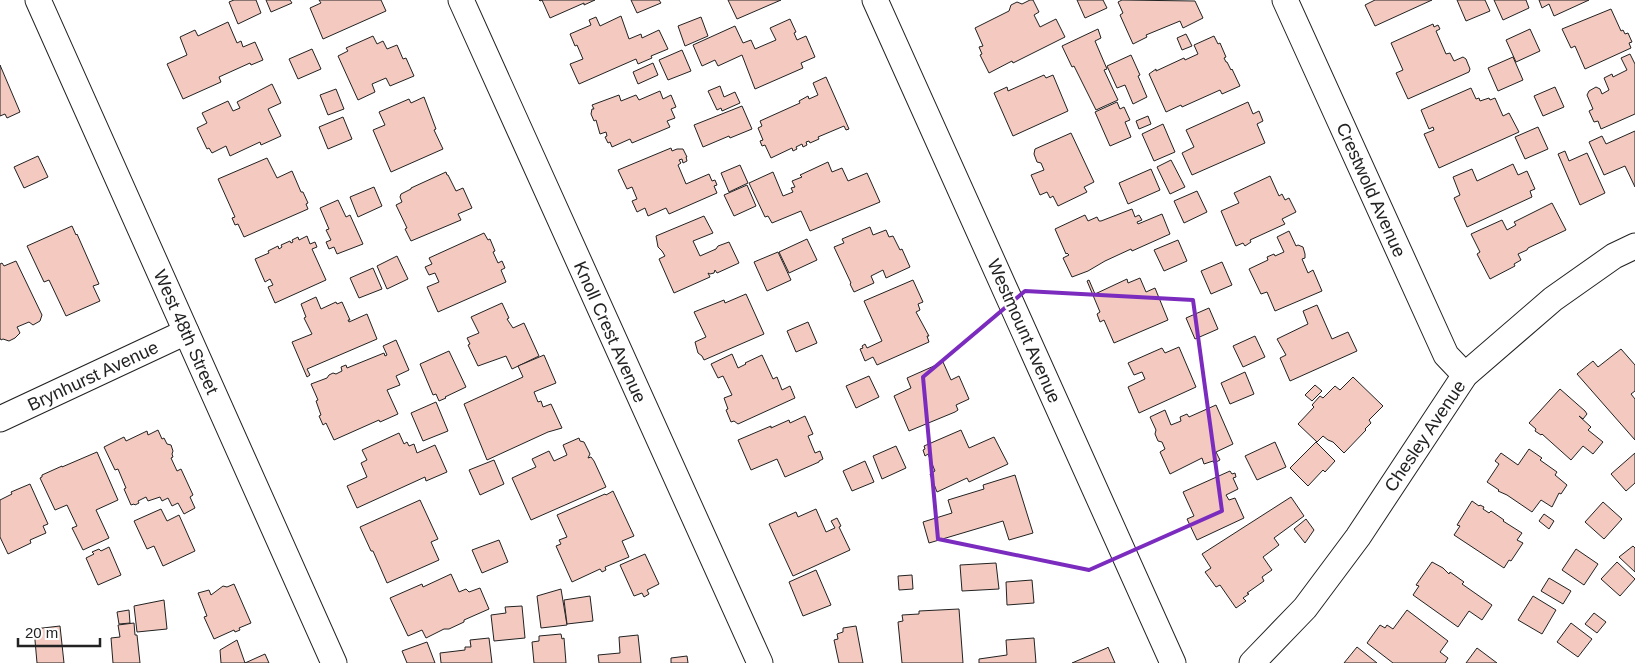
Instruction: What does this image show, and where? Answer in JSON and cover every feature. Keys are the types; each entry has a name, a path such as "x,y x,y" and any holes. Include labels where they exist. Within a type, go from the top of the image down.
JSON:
{"street":[{"name":"West 48th Street","path":"38,0 334,663"},
{"name":"Knoll Crest Avenue","path":"460,0 760,663"},
{"name":"Westmount Avenue","path":"876,0 1173,663"},
{"name":"Crestwold Avenue","path":"1285,0 1446,355 1465,375"},
{"name":"Chesley Avenue","path":"1252,663 1304,608 1358,536 1465,375 1553,299 1614,256 1635,246"},
{"name":"Brynhurst Avenue","path":"0,419 186,332"}],"highlighted area":[{"path":"1025,291 1193,300 1222,511 1089,570 938,539 923,377"}],"building":[{"path":"234,0 256,0 261,13 238,24 229,2"},
{"path":"266,0 290,0 292,3 271,12"},
{"path":"319,0 381,0 386,11 323,39 310,8 321,3"},
{"path":"542,0 595,0 550,18"},
{"path":"631,0 659,0 661,3 637,13"},
{"path":"728,0 781,0 737,19"},
{"path":"1033,0 1039,12 1034,15 1040,27 1056,19 1065,37 989,73 980,55 982,54 979,47 983,46 975,28 1009,11 1011,5 1017,2 1022,4"},
{"path":"1077,0 1103,0 1107,8 1085,18"},
{"path":"1122,0 1195,1 1203,18 1183,28 1180,21 1146,35 1147,37 1133,44 1120,15 1123,13 1118,2"},
{"path":"1375,0 1432,0 1375,26 1365,5"},
{"path":"1457,0 1485,0 1490,11 1466,21"},
{"path":"1494,0 1526,0 1529,8 1503,20"},
{"path":"1539,0 1589,0 1554,16 1549,4 1542,8"},
{"path":"1611,9 1621,31 1623,30 1625,34 1628,33 1632,42 1629,43 1631,48 1585,69 1575,46 1571,48 1562,29"},
{"path":"621,16 629,39 641,34 642,38 659,30 668,49 638,64 636,59 579,84 570,64 583,59 570,34 591,25 589,20 596,17 600,26"},
{"path":"701,17 708,36 685,46 678,26"},
{"path":"790,19 796,32 794,33 797,40 806,36 815,57 801,63 803,68 755,89 742,55 718,66 715,60 702,66 693,45 735,26 743,43 751,40 755,49 776,40 770,28"},
{"path":"228,22 237,43 241,41 243,47 255,42 263,60 251,65 250,63 219,77 221,82 183,99 167,64 187,55 180,37 195,30 198,36"},
{"path":"1433,24 1434,27 1438,25 1440,29 1436,31 1446,54 1450,53 1454,61 1463,57 1466,59 1470,69 1469,72 1408,99 1396,73 1403,70 1391,43"},
{"path":"1098,29 1101,38 1095,41 1107,69 1104,70 1118,100 1096,110 1062,46"},
{"path":"1530,29 1540,51 1516,62 1506,40"},
{"path":"1186,34 1192,46 1182,50 1177,38"},
{"path":"373,36 377,44 383,41 387,49 397,45 403,59 406,58 414,76 390,86 386,78 372,84 375,92 358,100 338,56 348,51 346,48"},
{"path":"1214,36 1218,44 1220,43 1226,57 1224,58 1240,86 1222,94 1220,90 1166,112 1149,74 1156,69 1156,71 1184,58 1185,60 1198,54 1194,45"},
{"path":"312,49 321,69 298,79 289,59"},
{"path":"682,50 691,71 668,80 659,60"},
{"path":"1630,54 1635,64 1635,114 1601,129 1598,121 1594,122 1589,111 1593,109 1587,95 1589,91 1596,87 1600,89 1602,94 1609,90 1604,78 1612,74 1613,77 1627,70 1621,58"},
{"path":"1131,55 1147,97 1133,104 1125,85 1117,88 1107,66"},
{"path":"1513,57 1523,80 1498,91 1488,68"},
{"path":"653,63 658,75 638,84 633,72"},
{"path":"0,65 20,112 7,118 5,114 0,116"},
{"path":"1044,75 1046,78 1053,75 1068,111 1013,136 994,93 1007,87 1008,91"},
{"path":"826,77 849,129 846,130 844,126 818,137 819,139 810,143 809,141 806,142 807,145 803,147 802,144 793,151 792,148 771,158 765,145 762,146 760,141 763,140 758,128 762,126 760,121 800,103 799,101 808,96 809,99 818,95 813,83"},
{"path":"272,84 281,103 268,109 281,136 261,145 260,142 230,156 226,146 212,153 209,148 207,149 197,128 207,123 202,113 228,101 233,111 240,108 237,102"},
{"path":"720,86 724,97 735,92 740,103 722,111 721,108 717,110 708,91"},
{"path":"1555,87 1564,107 1543,116 1534,96"},
{"path":"1471,88 1476,99 1479,98 1480,101 1495,98 1503,116 1509,113 1519,132 1439,168 1424,134 1434,130 1433,127 1429,129 1421,110"},
{"path":"336,89 344,109 328,115 320,95"},
{"path":"660,91 663,99 671,95 676,107 671,109 675,118 667,121 670,127 632,143 630,139 612,147 605,137 607,136 606,132 600,134 596,120 594,121 591,114 592,109 594,109 592,105 619,95 621,101 636,95 639,100"},
{"path":"424,97 436,129 434,130 443,149 391,172 373,130 385,125 379,112 409,99 411,103"},
{"path":"1117,102 1120,109 1124,107 1130,120 1125,122 1131,137 1110,146 1095,112"},
{"path":"1248,102 1253,114 1259,111 1263,121 1257,124 1265,143 1192,175 1182,153 1194,147 1186,130"},
{"path":"742,106 752,129 703,147 694,125"},
{"path":"1148,116 1151,124 1139,129 1136,121"},
{"path":"343,117 352,139 328,149 319,127"},
{"path":"1163,124 1175,152 1154,161 1142,134"},
{"path":"1538,127 1548,149 1525,159 1515,137"},
{"path":"1635,131 1635,187 1625,166 1604,175 1589,142 1602,136 1606,144"},
{"path":"1071,133 1094,182 1084,187 1087,192 1058,206 1053,196 1050,198 1047,192 1040,195 1031,175 1044,170 1041,163 1037,162 1034,154 1035,149"},
{"path":"671,148 672,151 683,149 687,157 687,161 683,163 682,159 679,160 681,163 678,165 686,184 709,174 712,181 715,180 717,185 714,186 717,193 669,214 666,208 648,216 645,208 637,212 632,201 637,199 632,187 627,189 618,170"},
{"path":"1565,151 1569,161 1587,153 1605,193 1580,205 1558,154"},
{"path":"38,156 48,177 24,188 14,167"},
{"path":"267,158 277,178 292,171 308,203 306,204 308,209 244,237 238,224 235,225 232,218 235,217 218,179"},
{"path":"1171,160 1185,187 1170,194 1157,167"},
{"path":"828,162 832,172 842,168 848,181 867,173 880,202 810,231 801,211 772,223 768,216 765,217 749,183 773,172 783,196 793,192 791,188 795,187 792,181 802,177 800,175"},
{"path":"1513,164 1518,175 1527,171 1535,189 1530,191 1532,197 1467,227 1454,198 1460,195 1453,177 1472,169 1477,181"},
{"path":"740,165 748,183 729,192 721,173"},
{"path":"1151,169 1160,190 1128,204 1119,183"},
{"path":"446,172 456,191 463,188 472,208 458,214 461,220 411,241 396,205 402,202 401,194"},
{"path":"1270,176 1279,196 1282,194 1285,200 1289,198 1296,212 1282,219 1285,224 1250,240 1251,242 1245,246 1243,243 1236,246 1221,211 1239,203 1234,193"},
{"path":"747,185 756,206 734,216 724,195"},
{"path":"374,187 382,206 358,217 350,197"},
{"path":"1197,191 1207,212 1184,223 1174,201"},
{"path":"338,200 346,217 350,215 363,244 337,254 334,247 329,249 326,242 331,240 326,230 329,229 320,208"},
{"path":"1552,203 1566,230 1518,254 1521,260 1514,264 1515,266 1490,279 1477,254 1480,252 1471,234 1502,220 1507,230 1516,225 1514,222"},
{"path":"1132,209 1135,217 1139,215 1142,220 1137,222 1138,224 1162,214 1170,234 1132,251 1131,249 1072,277 1063,258 1069,255 1066,254 1055,229 1085,215 1088,221 1097,217 1101,221"},
{"path":"704,216 713,233 693,241 700,256 729,242 739,263 717,273 715,270 714,273 708,273 710,277 674,293 659,259 665,256 658,247 656,236"},
{"path":"72,226 99,284 93,286 100,301 66,316 49,280 44,282 27,246"},
{"path":"870,227 873,235 886,230 889,237 893,236 900,250 902,249 910,267 886,278 883,270 871,276 874,283 854,292 834,247 844,243 842,239"},
{"path":"1289,231 1296,246 1303,247 1305,258 1302,259 1308,273 1313,270 1322,291 1275,311 1267,292 1261,294 1249,269 1268,260 1267,257 1284,252 1277,237"},
{"path":"484,233 488,240 490,239 498,263 502,261 505,268 501,270 506,282 438,312 427,287 439,282 435,273 429,275 425,267 432,264 429,258"},
{"path":"307,236 310,244 315,242 317,247 312,249 326,280 275,303 268,287 273,285 270,279 265,282 255,259 269,253 268,251 278,246 279,249 282,247 281,245 290,241 291,243 293,242 292,240 298,237 299,240"},
{"path":"807,239 817,260 789,273 779,252"},
{"path":"1178,240 1187,261 1164,271 1154,250"},
{"path":"778,252 791,280 767,291 754,262"},
{"path":"397,256 408,279 387,289 377,266"},
{"path":"16,261 42,315 40,321 33,325 29,322 17,327 20,333 15,338 9,341 1,340 0,264 2,263 4,266"},
{"path":"1222,262 1232,285 1211,294 1201,271"},
{"path":"373,268 382,289 359,298 350,278"},
{"path":"1140,278 1146,292 1155,288 1168,320 1114,343 1104,320 1100,322 1097,314 1100,312 1087,281 1089,280 1095,294 1127,279 1128,283"},
{"path":"913,280 923,302 918,304 920,310 916,312 929,336 927,336 929,342 877,365 873,357 865,361 860,349 863,348 862,346 865,344 867,348 882,341 864,301"},
{"path":"746,294 764,334 704,360 698,353 695,342 706,337 694,312 724,300 725,303"},
{"path":"316,297 321,309 336,302 337,304 342,302 350,320 348,320 349,322 367,314 377,339 307,369 310,375 307,377 292,342 312,334 304,318 306,317 301,304"},
{"path":"502,303 509,318 507,319 513,328 524,323 539,356 512,369 506,356 478,366 468,345 470,344 467,338 479,333 471,317"},
{"path":"1317,305 1332,339 1348,332 1357,351 1290,381 1280,358 1286,355 1277,339 1308,324 1303,311"},
{"path":"1209,308 1218,329 1195,339 1186,318"},
{"path":"808,322 817,343 796,352 787,331"},
{"path":"1255,336 1265,357 1243,367 1233,346"},
{"path":"396,340 409,370 396,376 400,385 387,390 398,414 380,422 379,420 334,440 326,423 323,425 319,416 321,415 316,401 318,400 311,384 327,378 333,373 336,374 342,371 341,367 346,365 347,368 384,353 385,356 387,355 383,346"},
{"path":"1179,347 1196,387 1139,413 1128,387 1145,379 1142,372 1134,375 1128,363 1162,348 1165,353"},
{"path":"1621,349 1635,365 1635,391 1631,394 1635,399 1635,440 1577,374 1593,361 1598,367"},
{"path":"449,351 466,387 439,401 436,394 433,395 420,364"},
{"path":"732,354 738,368 762,355 773,379 777,377 782,390 790,386 795,398 738,424 734,421 731,422 724,398 732,395 723,376 718,378 711,364"},
{"path":"544,355 556,383 534,392 538,402 541,401 543,407 551,404 562,428 548,432 487,460 464,404 523,377 518,366"},
{"path":"943,362 951,380 959,376 969,399 956,405 958,410 955,412 909,431 894,396 911,388 907,378"},
{"path":"1245,372 1254,394 1230,404 1221,383"},
{"path":"869,376 879,397 856,408 846,386"},
{"path":"1353,377 1383,406 1369,420 1371,423 1366,430 1344,453 1333,442 1323,436 1317,442 1298,424 1314,407 1312,405 1320,396 1323,398 1335,386 1340,390"},
{"path":"1315,385 1322,391 1312,401 1305,395"},
{"path":"1560,389 1585,411 1587,414 1583,419 1579,416 1591,427 1588,430 1603,442 1593,454 1583,446 1571,460 1542,434 1535,431 1536,429 1529,423"},
{"path":"436,402 448,431 423,441 411,413"},
{"path":"1216,405 1233,444 1216,452 1220,460 1214,463 1213,461 1204,464 1202,458 1170,474 1160,452 1165,449 1162,442 1158,441 1155,434 1156,430 1150,417 1165,410 1171,425 1181,421 1180,417 1187,414 1189,417"},
{"path":"805,416 813,434 808,436 815,453 820,451 823,459 785,477 777,459 751,470 738,440 771,426 771,428 789,420 790,423"},
{"path":"158,430 162,439 164,438 167,444 171,445 173,457 171,458 177,471 181,469 193,495 190,497 195,508 184,514 178,503 172,506 168,498 162,501 160,497 148,501 146,497 138,501 139,503 131,505 118,469 115,470 104,447 124,437 126,441 147,431 148,435"},
{"path":"961,430 969,448 994,437 1008,464 969,482 967,478 937,492 930,474 935,471 928,454 925,456 924,446"},
{"path":"399,433 404,444 407,442 409,446 414,444 417,453 435,445 447,472 426,481 425,477 357,508 347,486 367,477 361,463 367,460 362,450"},
{"path":"579,438 580,441 584,442 590,454 588,458 591,457 594,461 606,487 531,520 512,478 536,467 532,459 549,451 554,461 567,455 563,445"},
{"path":"1275,442 1286,467 1257,480 1245,456"},
{"path":"1316,442 1335,461 1325,472 1323,470 1308,486 1290,468"},
{"path":"896,446 906,468 882,479 873,456"},
{"path":"1529,449 1542,458 1540,460 1557,472 1555,475 1567,485 1561,494 1559,493 1552,507 1541,500 1532,512 1487,482 1499,464 1495,461 1501,453 1518,465"},
{"path":"97,452 118,500 96,510 109,538 83,550 72,528 77,526 67,505 55,510 40,478 42,475"},
{"path":"1635,453 1635,483 1626,491 1611,474"},
{"path":"494,460 504,484 480,495 469,470"},
{"path":"865,461 874,482 852,491 843,471"},
{"path":"1230,471 1232,474 1235,473 1236,477 1233,478 1238,489 1226,495 1229,500 1235,498 1244,518 1197,540 1187,519 1194,516 1183,492"},
{"path":"1015,475 1033,533 1009,540 1003,521 929,543 923,522 952,513 948,500 984,489 983,485"},
{"path":"30,484 48,524 43,526 46,533 30,540 31,543 8,554 0,537 0,500 12,494 11,492"},
{"path":"613,491 634,536 622,541 629,557 605,567 606,570 602,572 600,569 572,582 556,546 561,544 559,540 567,537 557,515"},
{"path":"1291,497 1304,516 1274,538 1279,545 1263,557 1272,570 1262,577 1264,581 1247,593 1249,594 1243,598 1246,601 1236,608 1220,585 1216,587 1205,572 1211,568 1202,554"},
{"path":"420,500 438,539 431,542 439,560 387,583 360,527"},
{"path":"1472,501 1484,507 1483,509 1489,513 1491,511 1522,533 1517,540 1523,543 1504,568 1454,535 1460,526 1457,525"},
{"path":"1603,502 1622,519 1604,539 1585,522"},
{"path":"161,509 167,521 179,515 195,551 163,566 154,546 147,549 134,521"},
{"path":"816,509 826,532 835,528 831,521 837,518 841,526 839,527 850,550 793,576 769,524 796,512 798,517"},
{"path":"1544,514 1554,521 1549,529 1539,521"},
{"path":"1306,519 1314,530 1305,543 1294,529"},
{"path":"499,540 508,562 482,573 472,550"},
{"path":"1633,546 1635,548 1635,572 1619,557"},
{"path":"109,547 121,575 98,585 86,558 94,554 92,552 99,549 101,551"},
{"path":"1576,549 1598,564 1584,585 1562,570"},
{"path":"645,554 659,584 647,590 649,594 644,597 642,593 634,596 620,565"},
{"path":"1432,562 1464,582 1462,584 1492,605 1482,620 1469,611 1458,627 1413,595 1419,586 1416,585"},
{"path":"1617,562 1635,579 1620,596 1601,579"},
{"path":"996,563 999,589 962,591 960,565"},
{"path":"816,570 831,605 803,616 789,582"},
{"path":"451,574 459,592 466,589 469,592 480,588 489,609 426,638 422,630 408,636 390,598 422,584 423,587"},
{"path":"912,575 913,589 899,590 898,576"},
{"path":"1549,578 1571,591 1563,604 1541,591"},
{"path":"1032,580 1034,603 1007,605 1006,582"},
{"path":"234,584 251,623 239,628 240,630 235,632 234,630 214,639 204,617 207,616 198,593 209,590 211,595 223,586 227,587"},
{"path":"561,589 567,625 541,628 537,596"},
{"path":"590,596 593,621 567,624 564,600"},
{"path":"1533,596 1556,610 1542,634 1518,620"},
{"path":"164,600 167,629 137,632 134,606"},
{"path":"522,606 525,638 494,641 491,615 506,613 505,607"},
{"path":"959,609 963,663 902,663 898,622 903,621 902,615 919,614 919,611"},
{"path":"129,610 130,623 119,624 117,612"},
{"path":"1407,610 1448,641 1440,652 1448,658 1445,663 1393,663 1367,643 1380,625 1385,628 1387,625 1393,629"},
{"path":"1594,613 1606,622 1597,633 1585,624"},
{"path":"134,623 140,663 113,663 111,638 120,637 118,625"},
{"path":"1571,623 1592,639 1578,657 1557,642"},
{"path":"60,626 64,663 37,663 34,629"},
{"path":"856,626 863,663 839,663 834,640 838,639 837,634 843,632 843,628"},
{"path":"561,634 562,639 564,638 566,663 534,663 532,642 539,641 539,636"},
{"path":"638,635 641,663 599,663 598,655 620,653 619,637"},
{"path":"489,638 492,663 441,663 440,653 465,650 465,647 471,647 470,640"},
{"path":"1034,638 1036,663 979,663 979,659 1007,655 1006,640"},
{"path":"237,640 245,663 221,663 220,650"},
{"path":"427,642 435,663 407,663 402,651"},
{"path":"1357,647 1377,663 1344,663"},
{"path":"1107,648 1115,663 1072,663"},
{"path":"1477,648 1497,663 1466,663"},
{"path":"265,654 269,663 245,663"},
{"path":"687,656 688,663 671,663 671,658"}]}
